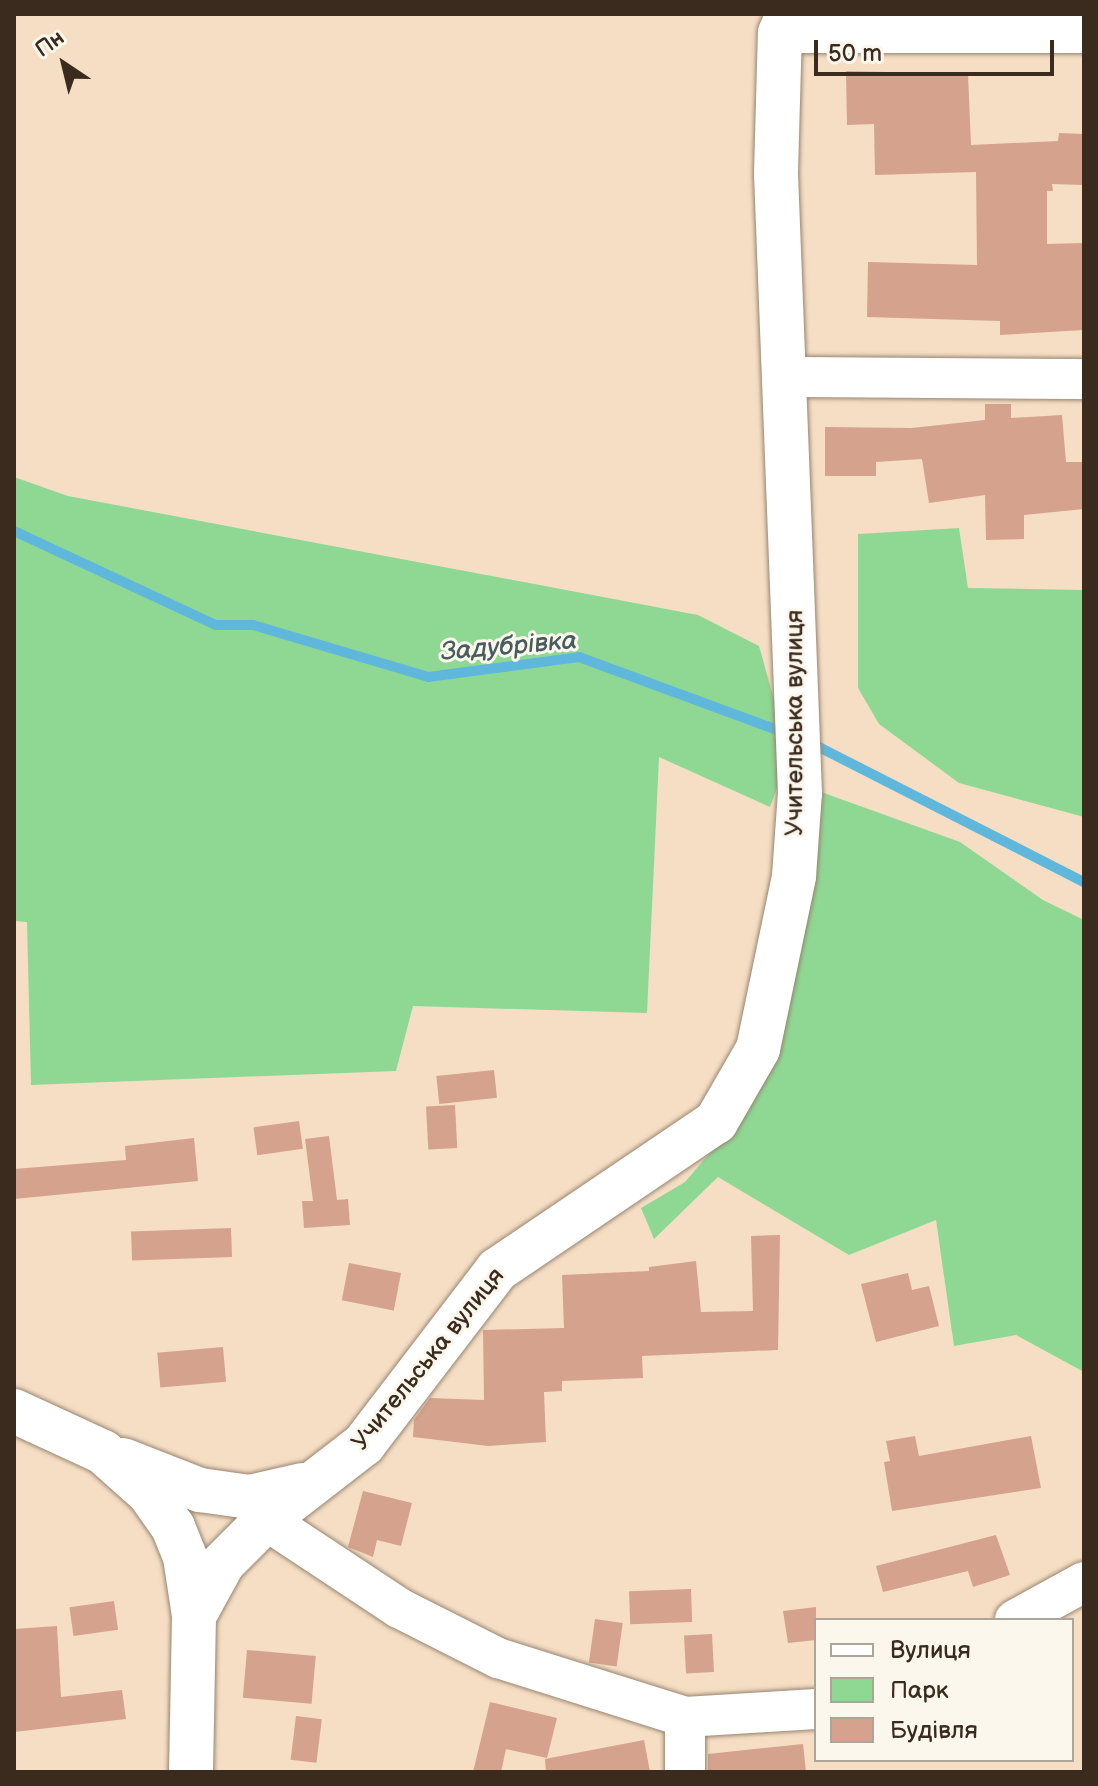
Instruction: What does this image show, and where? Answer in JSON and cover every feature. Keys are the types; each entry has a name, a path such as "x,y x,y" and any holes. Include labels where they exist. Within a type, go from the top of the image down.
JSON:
{"main road":[{"name":"Учительська вулиця","path":"194,1616 223,1563 266,1520 364,1444 497,1270 681,1151 716,1122 741,1087 758,1049 794,876 800,793 776,173 784,24"},
{"path":"14,1411 103,1452 200,1490 250,1497 313,1483"},
{"path":"103,1452 149,1493 173,1527 185,1557 194,1616 191,1772"}],"street":[{"path":"784,24 1084,33"},
{"path":"782,377 1084,379"},
{"path":"266,1520 399,1608 498,1658 685,1717 814,1709"},
{"path":"1019,1618 1084,1582"},
{"path":"685,1717 685,1772"}],"green space":[{"path":"14,477 68,496 698,615 759,646 775,703 784,769 770,807 659,757 647,1013 413,1006 396,1071 31,1085 27,922 14,921"},
{"path":"959,528 968,588 1084,590 1084,817 959,783 879,724 858,688 858,534"},
{"path":"810,788 960,842 1043,900 1084,920 1084,1372 1016,1335 954,1346 936,1220 849,1255 718,1177 654,1239 641,1208 685,1182 726,1134"}],"building":[{"path":"846,71 968,74 971,145 1058,141 1059,133 1084,134 1082,185 1052,184 1053,191 1047,191 1047,244 1084,243 1084,330 1000,335 1000,321 867,317 868,262 977,265 976,172 875,175 874,124 847,125"},
{"path":"985,404 1011,404 1011,418 1062,415 1066,462 1084,462 1084,509 1024,515 1024,539 986,540 985,495 929,503 922,459 876,462 876,476 825,476 825,427 912,428 985,420"},
{"path":"494,1070 497,1098 439,1104 436,1076"},
{"path":"455,1105 457,1148 428,1149 426,1107"},
{"path":"299,1121 303,1149 257,1155 253,1127"},
{"path":"329,1136 337,1200 348,1199 350,1225 304,1228 302,1201 313,1201 305,1139"},
{"path":"194,1138 198,1181 14,1199 14,1169 126,1160 125,1146"},
{"path":"231,1228 232,1257 132,1260 131,1231"},
{"path":"780,1235 778,1350 642,1356 643,1378 562,1381 562,1391 544,1392 546,1442 488,1446 413,1437 414,1420 430,1398 484,1400 483,1330 564,1328 562,1275 649,1271 649,1267 696,1261 701,1312 753,1311 751,1236"},
{"path":"349,1263 401,1273 394,1310 342,1300"},
{"path":"908,1273 912,1290 929,1286 939,1326 876,1342 861,1284"},
{"path":"223,1347 226,1382 160,1388 157,1353"},
{"path":"915,1436 919,1456 1031,1436 1041,1488 892,1511 884,1462 890,1461 886,1441"},
{"path":"363,1491 412,1503 401,1546 377,1540 373,1557 348,1547"},
{"path":"996,1535 1010,1575 973,1587 968,1571 883,1592 876,1566"},
{"path":"691,1589 692,1622 630,1624 629,1591"},
{"path":"114,1601 118,1630 73,1636 69,1607"},
{"path":"816,1607 814,1640 788,1643 783,1611"},
{"path":"595,1619 623,1623 617,1666 589,1663"},
{"path":"57,1626 61,1697 122,1690 126,1719 14,1732 14,1629"},
{"path":"712,1634 714,1672 686,1673 684,1635"},
{"path":"247,1650 316,1656 312,1704 243,1698"},
{"path":"490,1702 557,1718 547,1758 506,1749 501,1772 473,1772"},
{"path":"296,1716 322,1719 316,1763 291,1760"},
{"path":"644,1740 650,1772 546,1772 545,1759"},
{"path":"803,1744 806,1772 708,1772 708,1754"}],"waterway":[{"name":"Задубрівка","path":"14,531 216,625 253,625 428,677 579,657 788,734"},
{"name":"Задубрівка","path":"811,743 1084,882"}]}
